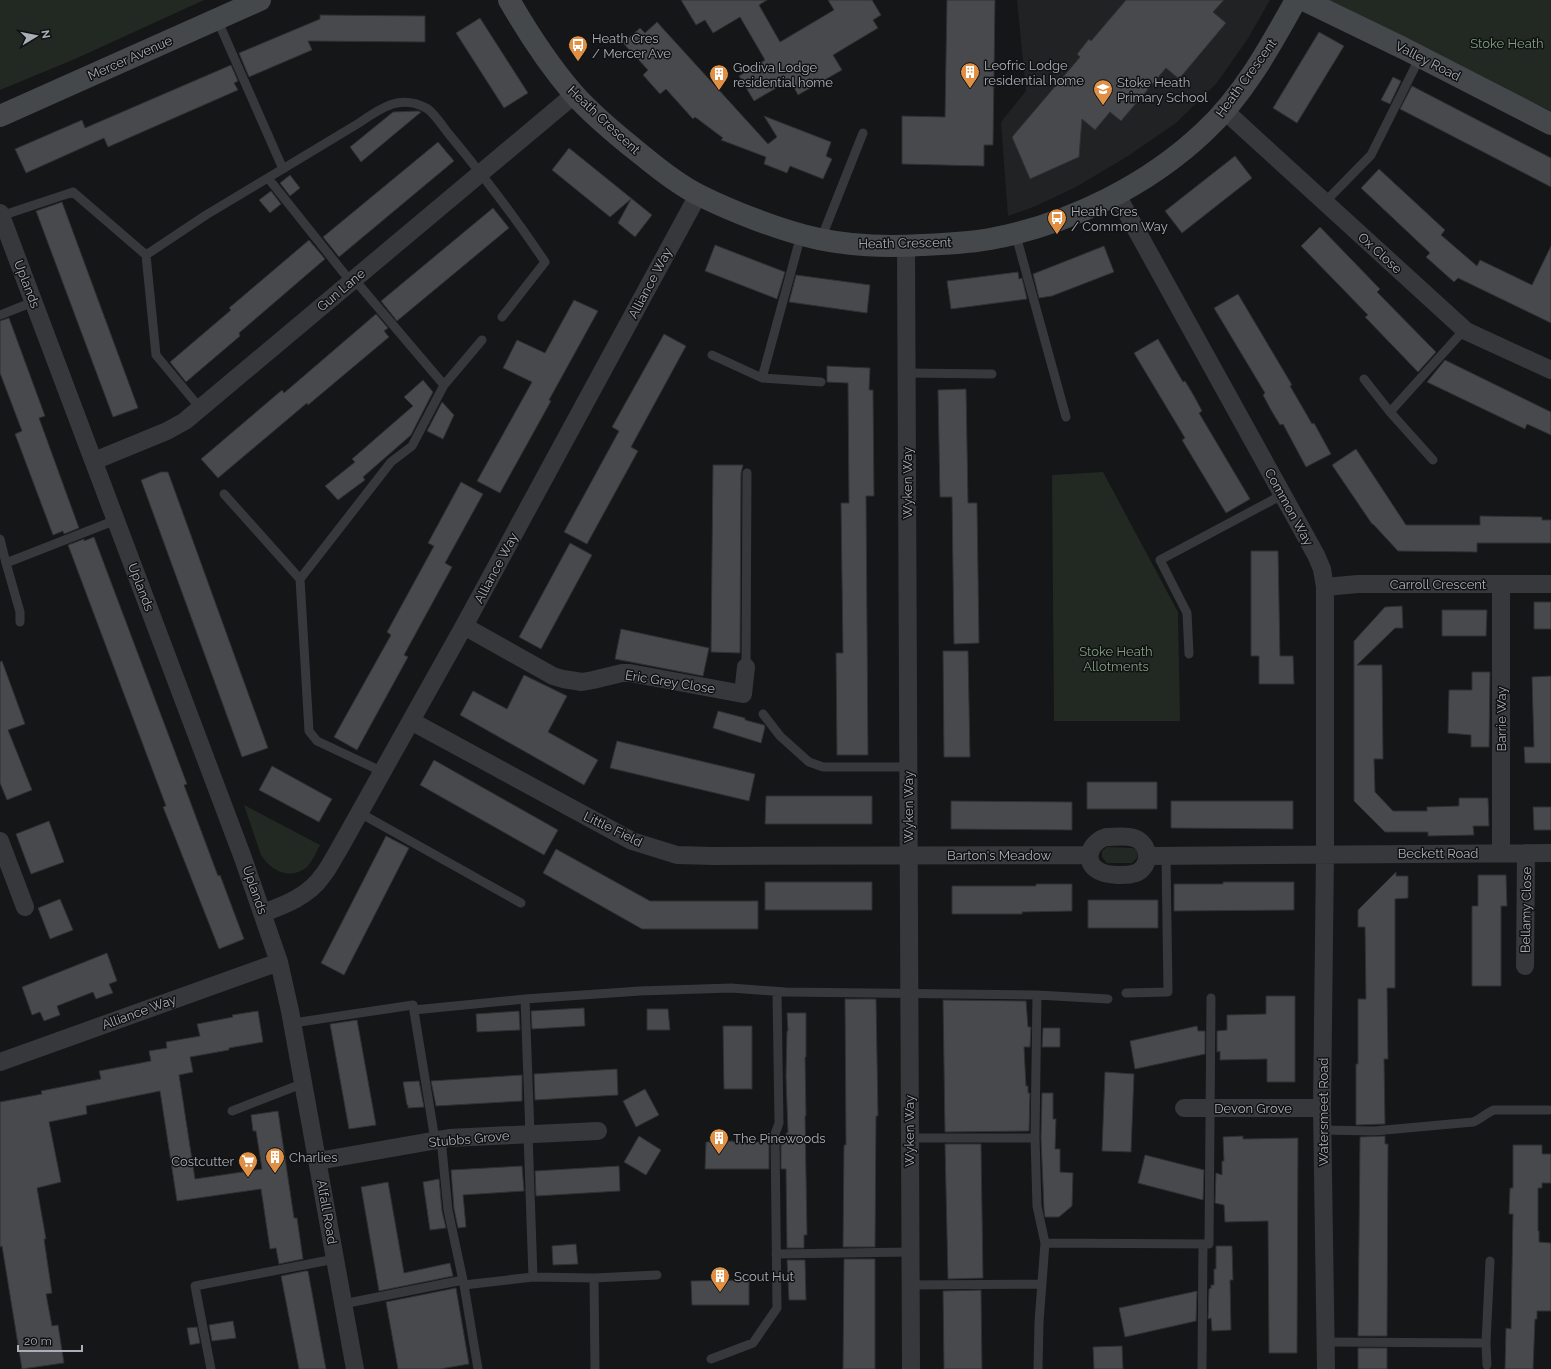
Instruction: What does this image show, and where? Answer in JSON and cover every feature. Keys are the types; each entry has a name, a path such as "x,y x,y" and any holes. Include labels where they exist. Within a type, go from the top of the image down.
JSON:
{"street":[{"name":"Mercer Avenue","path":"0,116 260,0"},
{"name":"Heath Crescent","path":"509,0 545,56 574,94 619,138 662,171 698,195 750,217 811,237 859,245 906,246 995,238 1038,227 1117,194 1142,180 1203,133 1225,111 1252,75 1296,0"},
{"name":"Valley Road","path":"1304,0 1551,124"},
{"name":"Gun Lane","path":"94,461 177,426 574,94"},
{"name":"Ox Close","path":"1225,111 1464,330 1551,370"},
{"name":"Common Way","path":"1117,194 1316,555 1322,569 1325,587 1325,854"},
{"name":"Alliance Way","path":"263,913 300,897 316,884 323,876 338,852 464,626 698,195"},
{"name":"Uplands","path":"1,215 243,858 279,962"},
{"name":"Wyken Way","path":"906,246 911,1369"},
{"name":"Carroll Crescent","path":"1325,587 1358,584 1551,584"},
{"name":"Barrie Way","path":"1501,584 1501,853"},
{"name":"Eric Grey Close","path":"464,626 553,676 574,681 593,680 612,675 630,673 743,694 746,666"},
{"name":"Little Field","path":"411,721 632,841 677,855 908,856"},
{"path":"1106,837 1133,838 1140,841 1145,846 1148,856 1146,863 1140,871 1131,874 1106,873 1099,871 1092,865 1090,854 1092,845 1099,839 1106,837"},
{"path":"0,841 3,861 25,907"},
{"name":"Bellamy Close","path":"1525,966 1526,853"},
{"name":"Beckett Road","path":"1325,854 1551,853"},
{"name":"Barton's Meadow","path":"908,856 1090,854"},
{"path":"1148,856 1325,854"},
{"name":"Watersmeet Road","path":"1325,854 1322,1130 1326,1369"},
{"name":"Alliance Way","path":"0,1062 279,962"},
{"name":"Alfall Road","path":"279,962 293,1023 355,1369"},
{"name":"Devon Grove","path":"1184,1108 1322,1108"},
{"name":"Stubbs Grove","path":"318,1160 438,1140 598,1131"}],"lane":[{"path":"217,19 283,169"},
{"path":"1325,202 1371,155 1420,57"},
{"path":"146,255 206,215 359,123 382,107 396,103 409,103 427,108 481,173 545,262 502,317"},
{"path":"762,378 811,237 862,133"},
{"path":"268,178 352,281 444,386"},
{"path":"1,215 73,192 146,255 156,355 200,408"},
{"path":"1015,232 1066,417"},
{"path":"0,315 33,302"},
{"path":"1390,412 1464,330"},
{"path":"300,579 391,462 412,446 444,386 482,340"},
{"path":"712,355 762,378 820,382"},
{"path":"907,373 992,374"},
{"path":"1364,379 1390,412 1432,460"},
{"path":"746,666 747,472"},
{"path":"224,494 300,579 309,731 317,741 383,772"},
{"path":"1189,654 1186,613 1160,560 1282,495"},
{"path":"6,563 116,520"},
{"path":"0,539 20,612 20,622"},
{"path":"763,714 780,736 809,762 823,767 908,767"},
{"path":"360,813 520,902"},
{"path":"1126,993 1168,992 1166,856"},
{"path":"414,1010 525,999 640,991 731,988 777,992 909,995 1037,995 1108,999"},
{"path":"711,1359 753,1343 777,1308 774,1134 779,1124 777,992"},
{"path":"1037,995 1035,1138 1036,1206 1044,1244 1039,1322 1038,1369"},
{"path":"1044,1244 1209,1244 1211,998"},
{"path":"525,999 533,1277"},
{"path":"293,1023 413,1004 438,1140 448,1210 463,1282 478,1369"},
{"path":"232,1112 304,1083"},
{"path":"1322,1130 1374,1131 1405,1129 1474,1122 1481,1119 1488,1112 1494,1110 1549,1110"},
{"path":"909,1138 1035,1138"},
{"path":"1202,1244 1202,1369"},
{"path":"776,1254 910,1252"},
{"path":"211,1369 195,1286 335,1259"},
{"path":"1487,1365 1486,1343 1490,1261"},
{"path":"343,1304 463,1282 533,1277 594,1278 657,1275"},
{"path":"594,1278 595,1369"},
{"path":"910,1285 1042,1284"},
{"path":"1325,1342 1486,1343"}],"shaded area":[{"name":"Stoke Heath Primary School","path":"1017,0 1270,0 1247,40 1216,84 1176,123 1128,156 1076,187 1036,206 1008,216 1001,122 1026,91"}],"green space":[{"path":"0,0 204,0 75,59 0,90"},
{"name":"Stoke Heath","path":"1325,0 1551,0 1551,111 1423,51"},
{"name":"Stoke Heath Allotments","path":"1103,472 1178,612 1180,721 1054,721 1052,475"},
{"path":"244,805 320,845 307,867 301,871 288,874 275,870 270,866 261,855"},
{"path":"1107,847 1133,848 1138,851 1137,858 1132,863 1107,863 1102,857 1102,851"}],"building":[{"path":"681,0 767,0 759,5 780,42 834,10 828,0 872,0 881,15 873,20 878,28 833,55 842,70 798,95 790,80 754,101 739,76 765,60 740,17 713,33 705,20 696,25"},
{"name":"Leofric Lodge residential home","path":"947,0 995,0 993,145 984,145 984,166 902,164 902,116 945,117"},
{"path":"1126,0 1224,0 1213,12 1226,23 1179,79 1166,68 1121,121 1110,112 1095,130 1082,119 1079,157 1030,179 1012,137 1080,57 1077,54 1089,39 1091,41"},
{"path":"320,15 425,16 425,42 308,41 312,50 249,77 239,53 320,19"},
{"path":"480,18 528,93 504,108 456,33"},
{"path":"657,22 768,144 777,137 764,116 831,142 826,156 832,159 823,179 790,166 787,173 764,164 766,157 721,140 723,138 695,117 693,119 666,89 660,94 643,75 648,70 623,43 640,28 645,33"},
{"path":"1319,32 1344,46 1297,123 1273,108"},
{"path":"231,65 238,81 234,83 238,90 108,147 104,138 26,173 15,149 82,120 85,128"},
{"path":"1393,77 1401,81 1390,104 1381,100"},
{"path":"1412,86 1551,158 1551,187 1400,109"},
{"path":"393,112 421,112 361,162 350,147"},
{"path":"438,142 454,161 339,257 323,237"},
{"path":"569,148 652,215 635,237 618,223 631,199 610,217 552,170"},
{"path":"1235,156 1252,178 1182,233 1165,211"},
{"path":"1379,169 1445,230 1441,235 1477,266 1480,260 1532,285 1551,246 1551,323 1458,278 1454,282 1426,257 1430,253 1361,188"},
{"path":"290,175 300,188 290,196 280,183"},
{"path":"271,191 281,204 270,213 259,200"},
{"path":"62,202 138,408 113,417 36,211"},
{"path":"493,208 509,228 397,321 381,301"},
{"path":"1320,227 1380,289 1377,292 1436,352 1418,372 1365,317 1368,315 1301,246"},
{"path":"309,240 325,259 239,333 240,336 186,382 170,362 231,310 229,308"},
{"path":"715,245 785,272 777,299 705,271"},
{"path":"1104,246 1114,272 1052,296 1039,298 1033,274"},
{"path":"1018,272 1019,279 1022,278 1027,299 951,309 947,281"},
{"path":"796,275 870,285 867,313 789,302"},
{"path":"1238,294 1292,385 1290,386 1312,424 1314,423 1331,454 1306,467 1283,424 1280,425 1271,410 1263,395 1265,393 1214,308"},
{"path":"574,300 598,311 549,400 551,401 500,493 477,481 532,382 503,368 517,340 545,353"},
{"path":"376,314 388,328 384,331 389,337 308,405 307,403 218,478 201,459 282,390 284,393"},
{"path":"9,318 45,416 39,418 79,528 64,534 63,531 53,535 15,434 22,431 0,373 0,321"},
{"path":"664,334 686,346 631,447 638,451 587,544 564,532 619,431 612,427"},
{"path":"1158,339 1183,382 1185,381 1194,396 1202,411 1199,413 1250,499 1226,513 1182,440 1185,438 1134,353"},
{"path":"1445,360 1551,412 1551,435 1527,424 1525,429 1427,382"},
{"path":"827,366 870,368 869,390 873,390 874,496 866,496 868,755 837,755 836,653 843,653 841,503 849,503 848,383 827,382"},
{"path":"423,380 433,392 411,435 363,477 365,480 338,500 325,486 355,462 352,459 413,406 404,397"},
{"path":"966,389 968,503 977,503 979,643 954,644 952,497 940,497 938,390"},
{"path":"442,402 454,415 443,439 427,431"},
{"path":"1356,449 1406,525 1480,525 1480,516 1542,517 1542,520 1551,520 1551,543 1477,543 1477,552 1398,551 1372,524 1332,465"},
{"path":"713,465 743,465 741,473 740,653 711,652"},
{"path":"161,472 168,472 268,748 242,757 141,480"},
{"path":"461,482 483,494 445,563 452,567 404,655 408,657 357,750 334,737 391,635 387,632 434,546 428,543"},
{"path":"94,537 187,784 184,785 218,876 220,875 244,939 219,949 163,807 166,806 68,545"},
{"path":"570,543 592,555 541,649 519,637"},
{"path":"1251,551 1278,551 1280,656 1293,656 1294,684 1259,684 1259,656 1251,656"},
{"path":"1534,602 1551,602 1551,629 1534,629"},
{"path":"1402,606 1403,628 1395,628 1357,665 1382,665 1383,759 1374,759 1375,792 1393,811 1427,811 1427,807 1459,806 1459,798 1488,798 1489,826 1473,826 1474,835 1428,836 1428,832 1385,832 1354,801 1354,641 1385,607"},
{"path":"1442,610 1487,610 1486,636 1442,636"},
{"path":"621,629 709,648 703,676 615,659"},
{"path":"943,651 968,651 970,757 944,757"},
{"path":"2,661 25,724 8,730 32,790 7,800 0,783 0,662"},
{"path":"1472,672 1490,672 1489,747 1471,747 1471,735 1448,733 1449,690 1472,690"},
{"path":"524,675 567,696 548,732 598,760 584,785 460,715 473,691 507,709"},
{"path":"1551,676 1551,763 1525,763 1524,747 1534,747 1532,677"},
{"path":"718,711 764,725 765,727 761,743 713,728"},
{"path":"617,741 755,774 749,801 610,768"},
{"path":"434,760 558,830 544,855 420,785"},
{"path":"272,766 332,799 319,822 259,790"},
{"path":"1087,782 1157,782 1157,809 1087,809"},
{"path":"766,796 872,796 872,824 765,824"},
{"path":"951,801 1072,802 1072,830 951,829"},
{"path":"1171,801 1293,801 1293,829 1171,828"},
{"path":"1533,807 1551,807 1551,830 1534,830"},
{"path":"49,821 64,862 31,874 16,834"},
{"path":"386,836 409,848 344,975 321,963"},
{"path":"556,849 650,901 758,901 758,929 642,929 543,873"},
{"path":"1396,872 1396,876 1408,876 1408,898 1395,899 1395,988 1387,988 1388,1059 1384,1059 1385,1124 1356,1125 1358,999 1366,999 1365,927 1358,927 1358,910"},
{"path":"1478,875 1506,875 1507,906 1501,906 1501,986 1472,986 1472,906 1478,906"},
{"path":"765,882 872,882 872,910 765,910"},
{"path":"1223,882 1294,882 1294,910 1174,911 1174,884 1223,884"},
{"path":"1036,884 1072,884 1072,911 1022,912 1022,914 952,914 952,886 1036,886"},
{"path":"60,899 73,930 50,939 38,908"},
{"path":"1088,900 1158,900 1158,928 1088,928"},
{"path":"107,953 117,981 109,984 113,993 96,999 93,992 57,1006 60,1015 44,1021 40,1012 32,1015 22,987"},
{"path":"1266,996 1295,996 1295,1082 1267,1082 1267,1059 1220,1060 1220,1051 1217,1052 1217,1031 1227,1030 1227,1015 1266,1014"},
{"path":"845,999 876,999 878,1116 876,1116 875,1247 843,1247 844,1145 846,1145"},
{"path":"943,1000 1026,1001 1028,1027 1031,1027 1030,1047 1024,1047 1026,1086 1028,1086 1028,1093 1030,1093 1029,1131 945,1132"},
{"path":"584,1008 585,1026 532,1029 531,1011"},
{"path":"647,1009 668,1009 670,1030 647,1030"},
{"path":"258,1011 263,1042 190,1057 193,1072 179,1075 195,1179 262,1169 256,1131 253,1131 251,1115 278,1111 294,1218 297,1218 303,1259 279,1264 276,1248 270,1249 261,1189 177,1201 160,1091 86,1106 87,1114 49,1122 61,1182 37,1188 46,1239 44,1239 52,1293 46,1294 52,1326 58,1325 64,1363 22,1369 2,1246 0,1247 0,1102 42,1094 41,1091 101,1079 99,1071 151,1061 149,1051 167,1048 166,1042 200,1036 197,1024 233,1017 232,1015"},
{"path":"519,1011 520,1030 477,1032 476,1014"},
{"path":"787,1013 806,1013 805,1116 807,1235 804,1235 804,1248 787,1248 786,1169 781,1169 781,1142 787,1142 786,1133 788,1133 786,1076 788,1031"},
{"path":"357,1020 376,1125 349,1129 330,1024"},
{"path":"723,1026 752,1026 752,1089 724,1089"},
{"path":"1197,1026 1198,1031 1205,1031 1205,1054 1135,1069 1130,1041"},
{"path":"1043,1028 1060,1028 1060,1047 1042,1047"},
{"path":"617,1069 618,1095 535,1100 534,1074"},
{"path":"1105,1072 1134,1074 1131,1152 1102,1151"},
{"path":"522,1075 522,1101 436,1106 431,1081"},
{"path":"419,1081 424,1107 408,1108 403,1082"},
{"path":"645,1089 659,1115 636,1127 623,1101"},
{"path":"1042,1093 1053,1093 1053,1119 1056,1119 1055,1149 1060,1149 1060,1172 1073,1173 1072,1206 1059,1217 1045,1217 1041,1138"},
{"path":"639,1136 661,1150 646,1175 624,1162"},
{"path":"1243,1136 1243,1139 1298,1138 1297,1353 1269,1353 1268,1221 1225,1222 1224,1205 1215,1203 1216,1173 1222,1175 1222,1161 1224,1161 1223,1137"},
{"path":"1385,1136 1385,1144 1388,1144 1387,1336 1358,1336 1360,1137"},
{"path":"706,1142 769,1142 769,1169 705,1169"},
{"path":"945,1144 981,1144 983,1278 948,1279"},
{"path":"1513,1145 1542,1145 1542,1154 1551,1154 1551,1183 1542,1183 1542,1188 1538,1188 1538,1231 1539,1242 1551,1243 1551,1311 1537,1311 1537,1319 1535,1319 1533,1369 1505,1369 1506,1328 1511,1329 1513,1214 1509,1214 1510,1188 1513,1188"},
{"path":"1145,1155 1204,1170 1203,1200 1138,1183"},
{"path":"522,1166 524,1191 463,1195 466,1227 458,1228 454,1209 451,1170"},
{"path":"619,1166 620,1191 536,1196 535,1171"},
{"path":"439,1179 442,1211 446,1228 430,1230 423,1182"},
{"path":"388,1182 404,1273 450,1263 453,1276 379,1291 361,1187"},
{"path":"576,1244 578,1264 553,1265 552,1246"},
{"path":"1216,1246 1232,1246 1233,1280 1230,1280 1231,1330 1212,1331 1211,1318 1208,1319 1209,1289 1211,1288 1211,1285 1214,1285 1214,1269 1216,1269"},
{"path":"844,1259 875,1259 875,1369 843,1369"},
{"path":"787,1260 805,1260 806,1300 789,1300"},
{"path":"308,1271 326,1369 299,1369 281,1276"},
{"name":"Scout Hut","path":"749,1280 749,1305 692,1305 691,1281"},
{"path":"456,1288 469,1364 440,1369 398,1369 386,1302"},
{"path":"981,1290 982,1369 944,1369 943,1291"},
{"path":"1197,1291 1196,1321 1125,1337 1119,1308"},
{"path":"233,1321 236,1338 212,1341 209,1325"},
{"path":"197,1327 200,1343 190,1345 187,1328"},
{"path":"1122,1346 1123,1369 1094,1369 1093,1347"},
{"path":"1358,1348 1387,1348 1387,1369 1358,1369"}],"place":[{"name":"Heath Cres / Mercer Ave","path":"578,62"},
{"name":"Leofric Lodge residential home","path":"970,89"},
{"name":"Godiva Lodge residential home","path":"719,91"},
{"name":"Stoke Heath Primary School","path":"1103,106"},
{"name":"Heath Cres / Common Way","path":"1057,235"},
{"name":"The Pinewoods","path":"719,1155"},
{"name":"Charlies","path":"275,1174"},
{"name":"Costcutter","path":"248,1178"},
{"name":"Scout Hut","path":"720,1293"}]}
